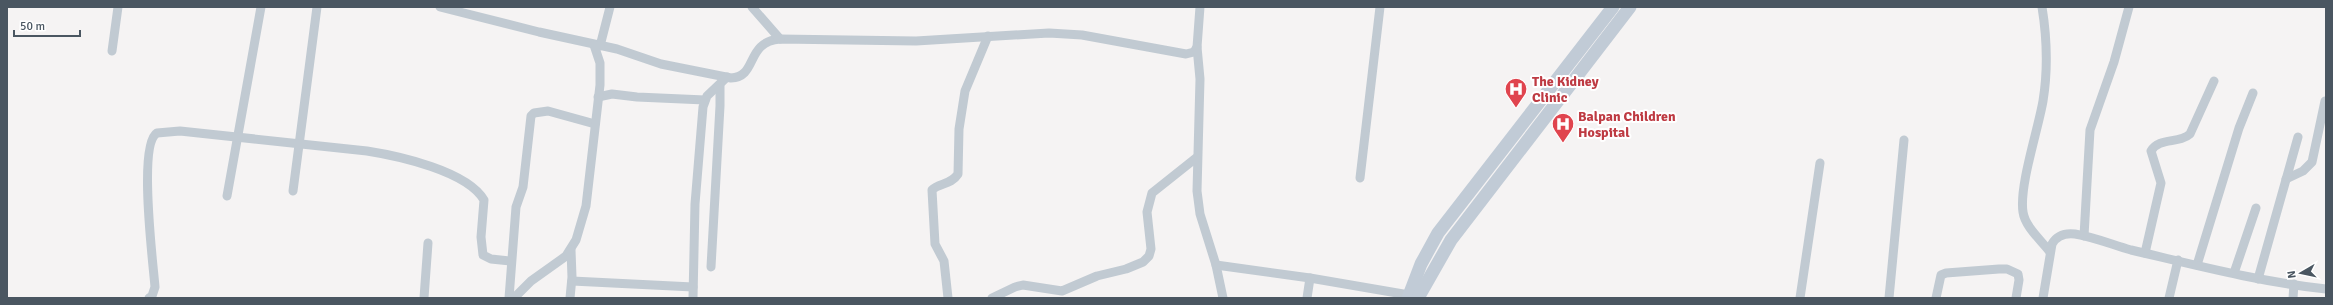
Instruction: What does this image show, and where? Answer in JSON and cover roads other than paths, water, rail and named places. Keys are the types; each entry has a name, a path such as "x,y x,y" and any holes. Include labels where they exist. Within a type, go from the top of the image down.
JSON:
{"main road":[{"path":"1412,297 1421,264 1438,233 1613,7"},
{"path":"1412,297 1451,240 1630,7"}],"street":[{"path":"112,51 118,7"},
{"path":"227,196 261,7"},
{"path":"293,192 317,7"},
{"path":"440,7 631,53 661,64 739,78 745,74 757,49 771,40 780,39 916,41 1049,33 1082,35 1186,54 1194,52 1197,47"},
{"path":"514,298 531,281 558,263 571,250 576,240 586,206 598,97 600,63 597,45 610,7"},
{"path":"752,7 780,39"},
{"path":"1200,7 1197,47 1200,79 1196,158 1198,204 1216,265 1223,298"},
{"path":"1360,178 1380,7"},
{"path":"2042,7 2046,48 2046,72 2043,101 2022,207 2026,220 2050,252"},
{"path":"2084,236 2090,130 2114,62 2129,7"},
{"path":"948,298 944,261 935,244 932,190 935,187 945,185 958,174 959,129 965,91 988,36"},
{"path":"693,298 695,204 705,100 707,96 720,86 727,77"},
{"path":"2146,253 2161,183 2151,151 2158,144 2184,138 2190,134 2214,81"},
{"path":"712,268 720,86"},
{"path":"2197,264 2239,128 2253,93"},
{"path":"598,97 612,94 637,97 705,100"},
{"path":"2286,179 2303,171 2312,162 2325,101"},
{"path":"509,298 516,207 523,187 531,116 534,113 548,111 595,124"},
{"path":"149,298 152,296 155,287 147,194 147,173 152,135 157,133 180,131 389,155 429,167 463,181 477,191 484,200 481,237 483,255 491,259 511,261"},
{"path":"2258,279 2298,137"},
{"path":"1889,298 1904,140"},
{"path":"992,298 1015,287 1023,285 1062,291 1097,276 1126,269 1143,262 1149,256 1151,250 1147,212 1152,193 1196,158"},
{"path":"1800,298 1820,162"},
{"path":"2234,273 2256,208"},
{"path":"2043,298 2050,252 2055,238 2064,234 2084,236 2146,253 2258,279 2326,289"},
{"path":"424,298 428,243"},
{"path":"570,298 572,281 571,250"},
{"path":"2169,298 2178,260"},
{"path":"1216,265 1310,278 1412,297"},
{"path":"1936,298 1941,275 1946,273 1999,269 2007,269 2018,274 2019,280 2016,298"},
{"path":"1307,298 1310,278"},
{"path":"572,281 693,287"},
{"path":"2293,298 2294,284"}],"place":[{"name":"The Kidney Clinic","path":"1516,108"},
{"name":"Balpan Children Hospital","path":"1563,144"}]}
